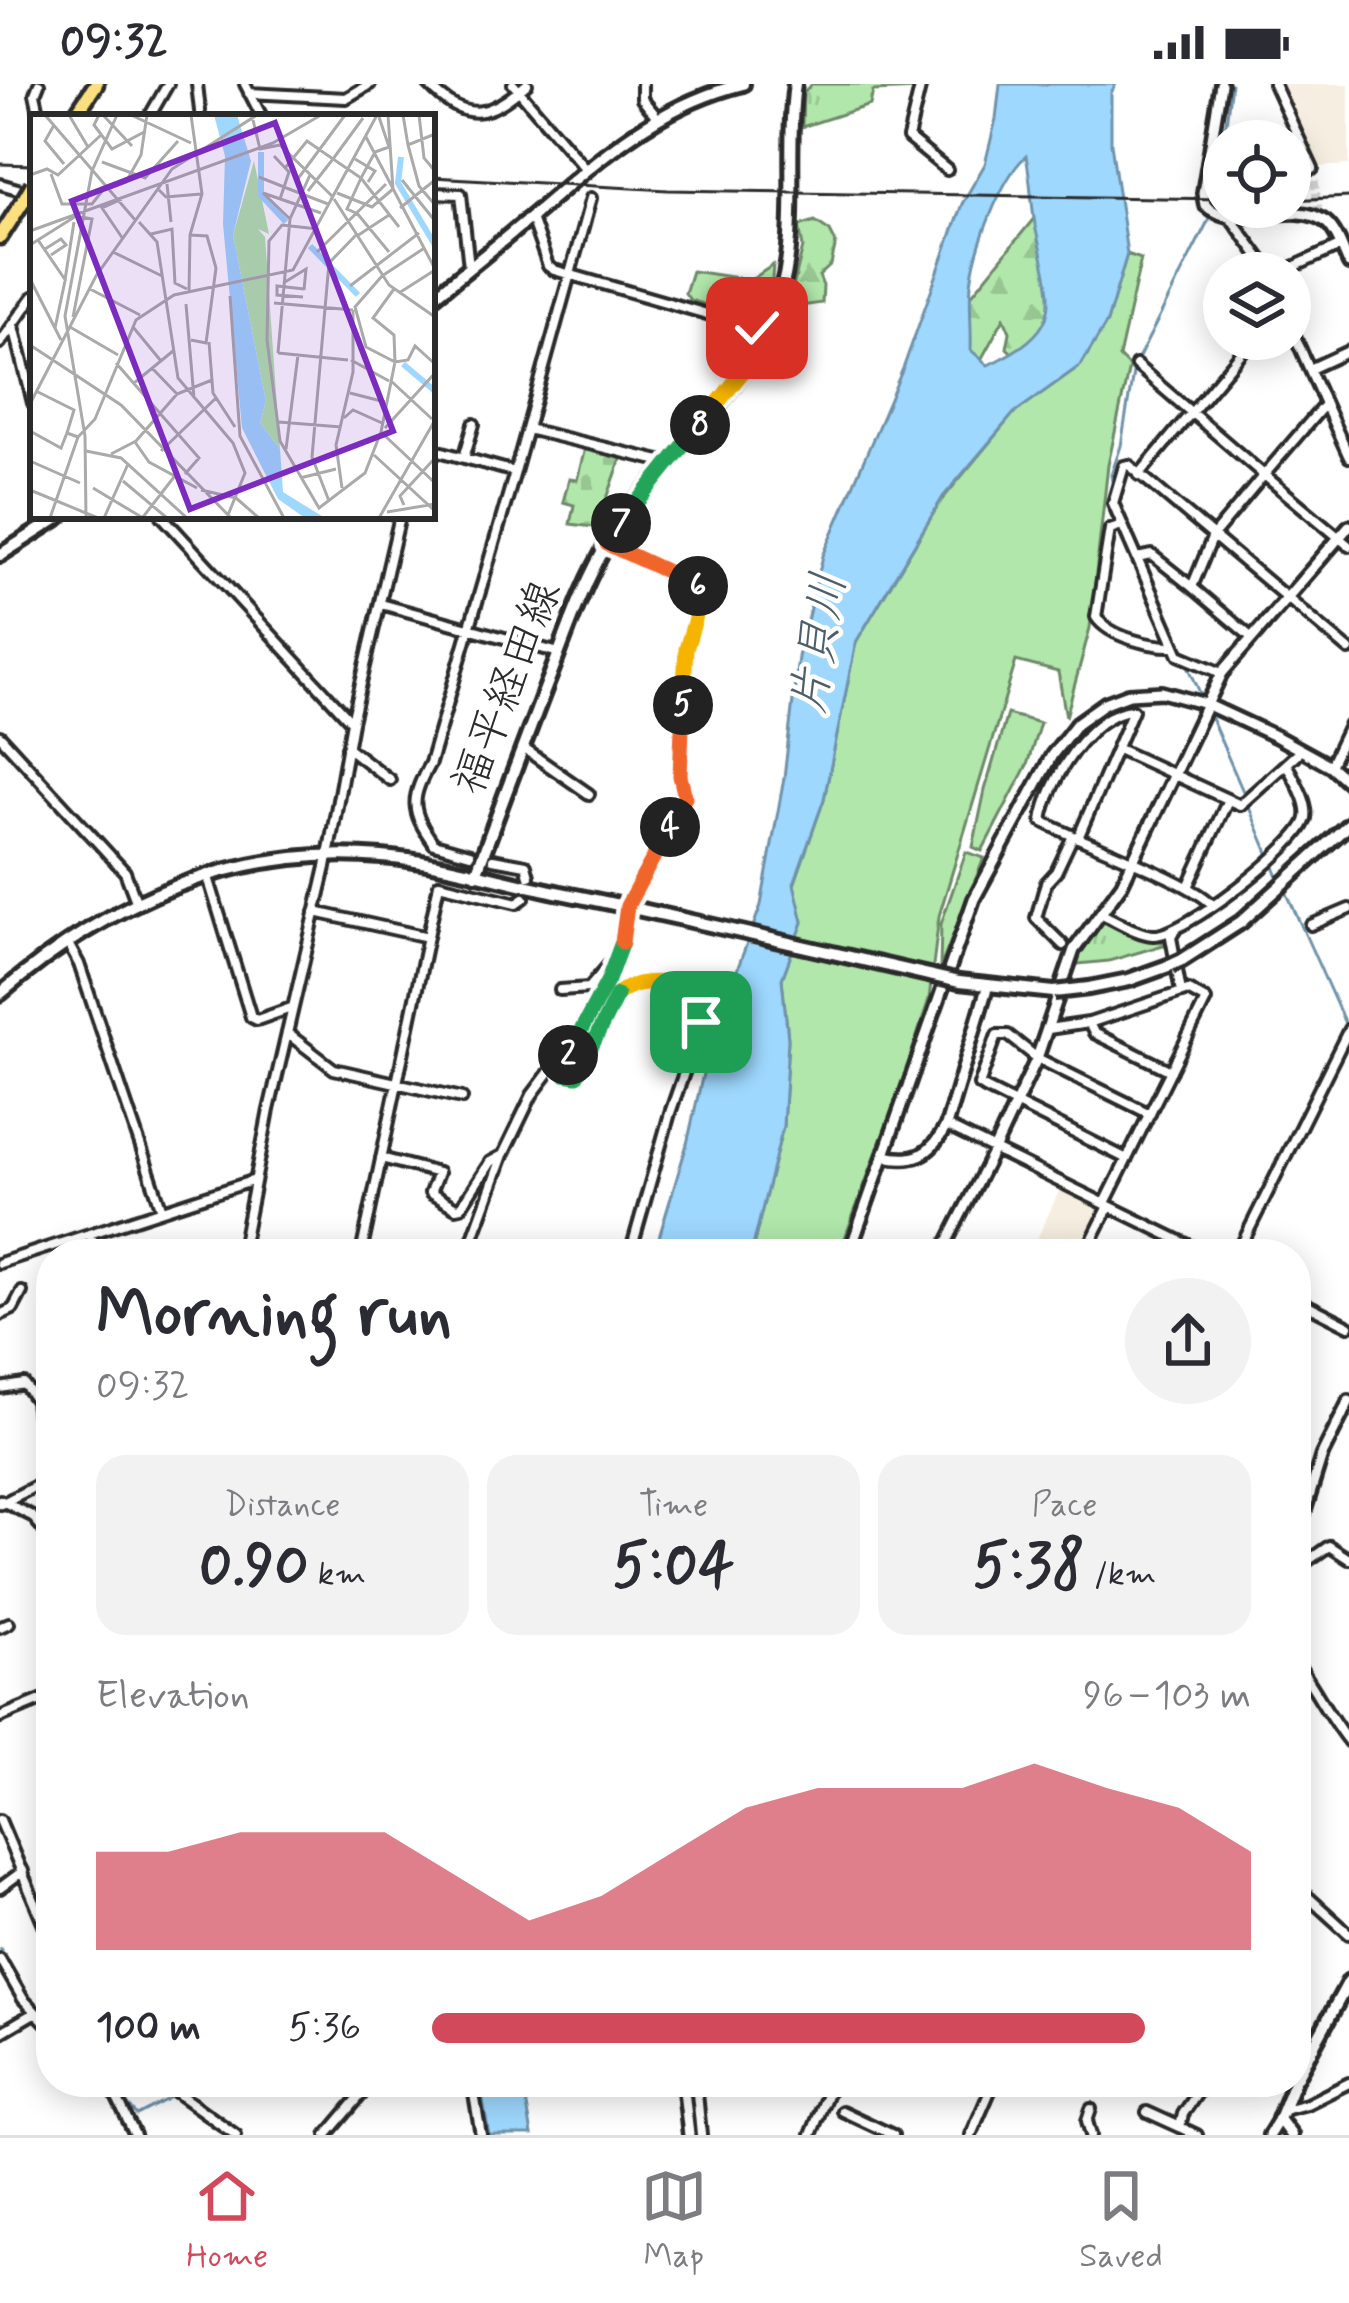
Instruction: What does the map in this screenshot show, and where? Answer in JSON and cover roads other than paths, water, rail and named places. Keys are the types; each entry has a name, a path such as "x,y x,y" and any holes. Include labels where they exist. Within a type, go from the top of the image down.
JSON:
{"highway":[{"path":"76,114 96,84"},
{"path":"0,237 28,197"}],"main road":[{"path":"435,296 585,168 658,118 704,94 743,84"},
{"name":"福平経田線","path":"476,874 559,653 607,544 749,364 767,331 786,275 790,243 795,84"},
{"path":"0,555 56,519"},
{"path":"0,994 67,942 136,901 207,874 256,862 326,854 383,857 476,874 987,988 1054,992 1089,988 1176,963 1241,922 1349,824"},
{"path":"1311,2041 1349,1981"},
{"path":"1288,2097 1281,2115 1291,2135"}],"street":[{"path":"38,84 39,114"},
{"path":"151,114 168,84"},
{"path":"197,84 200,111"},
{"path":"247,88 346,98 370,84"},
{"path":"428,84 445,102 476,114 496,107 520,86 585,168"},
{"path":"642,84 642,99 658,118"},
{"path":"921,84 908,138 947,170"},
{"path":"1215,120 1221,84"},
{"path":"1274,84 1313,169"},
{"path":"0,184 28,197"},
{"path":"435,193 461,194 470,267"},
{"path":"470,854 434,844 414,808 414,792 430,763 470,629 591,198"},
{"path":"1311,213 1330,226 1349,264"},
{"path":"530,216 548,266 767,331"},
{"path":"1311,259 1340,246"},
{"path":"0,343 30,302"},
{"path":"14,326 30,391"},
{"path":"1310,369 1349,351"},
{"path":"1139,475 1234,360"},
{"path":"1306,360 1349,458"},
{"path":"1136,365 1349,546"},
{"path":"1192,586 1213,536 1324,404"},
{"path":"464,458 474,424"},
{"path":"527,430 668,464"},
{"path":"435,450 515,472"},
{"path":"1222,674 1179,655 1113,503 1119,473 1129,465 1349,650"},
{"path":"165,519 352,722"},
{"path":"245,1239 352,722 399,519"},
{"path":"1122,525 1110,529 1096,617 1102,627 1159,647 1175,646"},
{"path":"949,1239 1037,1058 1074,950 1123,884 1222,674 1349,526"},
{"path":"607,544 704,589 686,649 680,776 685,797 632,907 608,980 566,1058 564,1074 577,1076 626,987 641,983 704,986 701,1022 634,1239"},
{"path":"1137,558 1152,554 1252,638"},
{"path":"381,604 559,653"},
{"path":"854,1239 974,899 1052,755 1077,723 1105,703 1130,694 1162,692 1206,704 1301,750 1349,783"},
{"path":"1063,945 1036,918 1046,883 1076,837 1118,749 1133,710 1123,710 1088,732 1044,805 1042,820 1076,837 1131,864 1188,887 1213,906"},
{"path":"1330,766 1349,726"},
{"path":"0,736 124,872 136,901"},
{"path":"347,747 390,780"},
{"path":"524,748 589,794"},
{"path":"1118,749 1240,805 1301,750"},
{"path":"1102,914 1151,936 1177,928 1213,906 1302,829 1306,808 1287,766"},
{"path":"1188,887 1227,802"},
{"path":"493,859 526,866 529,876"},
{"path":"207,874 250,1017 257,1020 292,1008"},
{"path":"364,1239 439,884 517,903 524,898"},
{"path":"1311,926 1349,909"},
{"path":"315,912 428,937"},
{"path":"1177,928 1171,937 1181,992"},
{"path":"67,942 80,964 161,1210"},
{"path":"560,989 589,988 613,960"},
{"path":"884,1156 903,1161 925,1155 937,1144 987,988"},
{"path":"1048,1028 1089,1023 1188,990 1206,1000 1092,1239"},
{"path":"1089,1023 1094,1033 1171,1071"},
{"path":"1244,1239 1349,1029"},
{"path":"287,1033 334,1069 462,1098"},
{"path":"1127,1160 979,1084 997,1035 1008,1035 1037,1058 1150,1114"},
{"path":"473,1239 503,1156 544,1075 566,1058"},
{"path":"946,1126 1177,1239"},
{"path":"381,1158 438,1173 430,1193 456,1208 490,1162 503,1156"},
{"path":"74,1239 256,1180"},
{"path":"89,1234 92,1239"},
{"path":"0,1263 36,1251"},
{"path":"0,1315 14,1309 22,1292"},
{"path":"1311,1307 1349,1326"},
{"path":"0,1388 24,1384 36,1404"},
{"path":"1311,1492 1322,1455 1349,1401"},
{"path":"1,1502 36,1485"},
{"path":"1,1502 36,1521"},
{"path":"1311,1559 1329,1546 1349,1559"},
{"path":"1311,1683 1349,1742"},
{"path":"0,1717 36,1702"},
{"path":"0,1820 36,1899"},
{"path":"0,1888 23,1871"},
{"path":"1311,1900 1349,1934"},
{"path":"0,1959 34,2013 0,2032"},
{"path":"1269,2135 1281,2115 1349,2083"},
{"path":"116,2097 135,2135"},
{"path":"184,2097 236,2135"},
{"path":"328,2135 360,2097"},
{"path":"475,2097 481,2135"},
{"path":"684,2097 688,2135"},
{"path":"697,2097 701,2135"},
{"path":"811,2135 826,2097"},
{"path":"971,2135 987,2097"},
{"path":"1180,2126 1195,2097"},
{"path":"1090,2109 1091,2135"},
{"path":"842,2111 893,2135"},
{"path":"1147,2112 1196,2135"}],"water":[{"name":"片貝川","path":"1000,84 1116,84 1111,93 1111,143 1127,254 1107,322 1081,365 1014,413 943,497 856,642 824,799 794,884 803,922 782,979 788,1039 783,1126 755,1239 658,1239 710,1043 761,905 784,778 798,657 823,556 904,366 962,204 985,164","holes":["1026,156 1048,311 1032,338 988,365 971,350 973,269 998,197"]},
{"path":"483,2097 526,2097 532,2135 489,2135"}],"waterway":[{"path":"1226,120 1231,84"},
{"path":"1113,487 1111,475 1121,446 1134,367 1204,228"},
{"path":"1118,501 1140,553"},
{"path":"1144,562 1183,653"},
{"path":"1186,661 1204,702"},
{"path":"1208,711 1245,796"},
{"path":"1248,805 1279,879"},
{"path":"1284,887 1346,1026"},
{"path":"0,1948 33,2004"},
{"path":"122,2097 137,2115 171,2097"},
{"path":"174,2097 227,2135"},
{"path":"333,2135 365,2097"}],"tunnel":[{"path":"1313,169 1318,208"},
{"path":"439,884 446,848"}],"railway":[{"path":"0,164 30,165"},
{"path":"435,177 668,190 1203,199"},
{"path":"1311,199 1349,197"}]}
